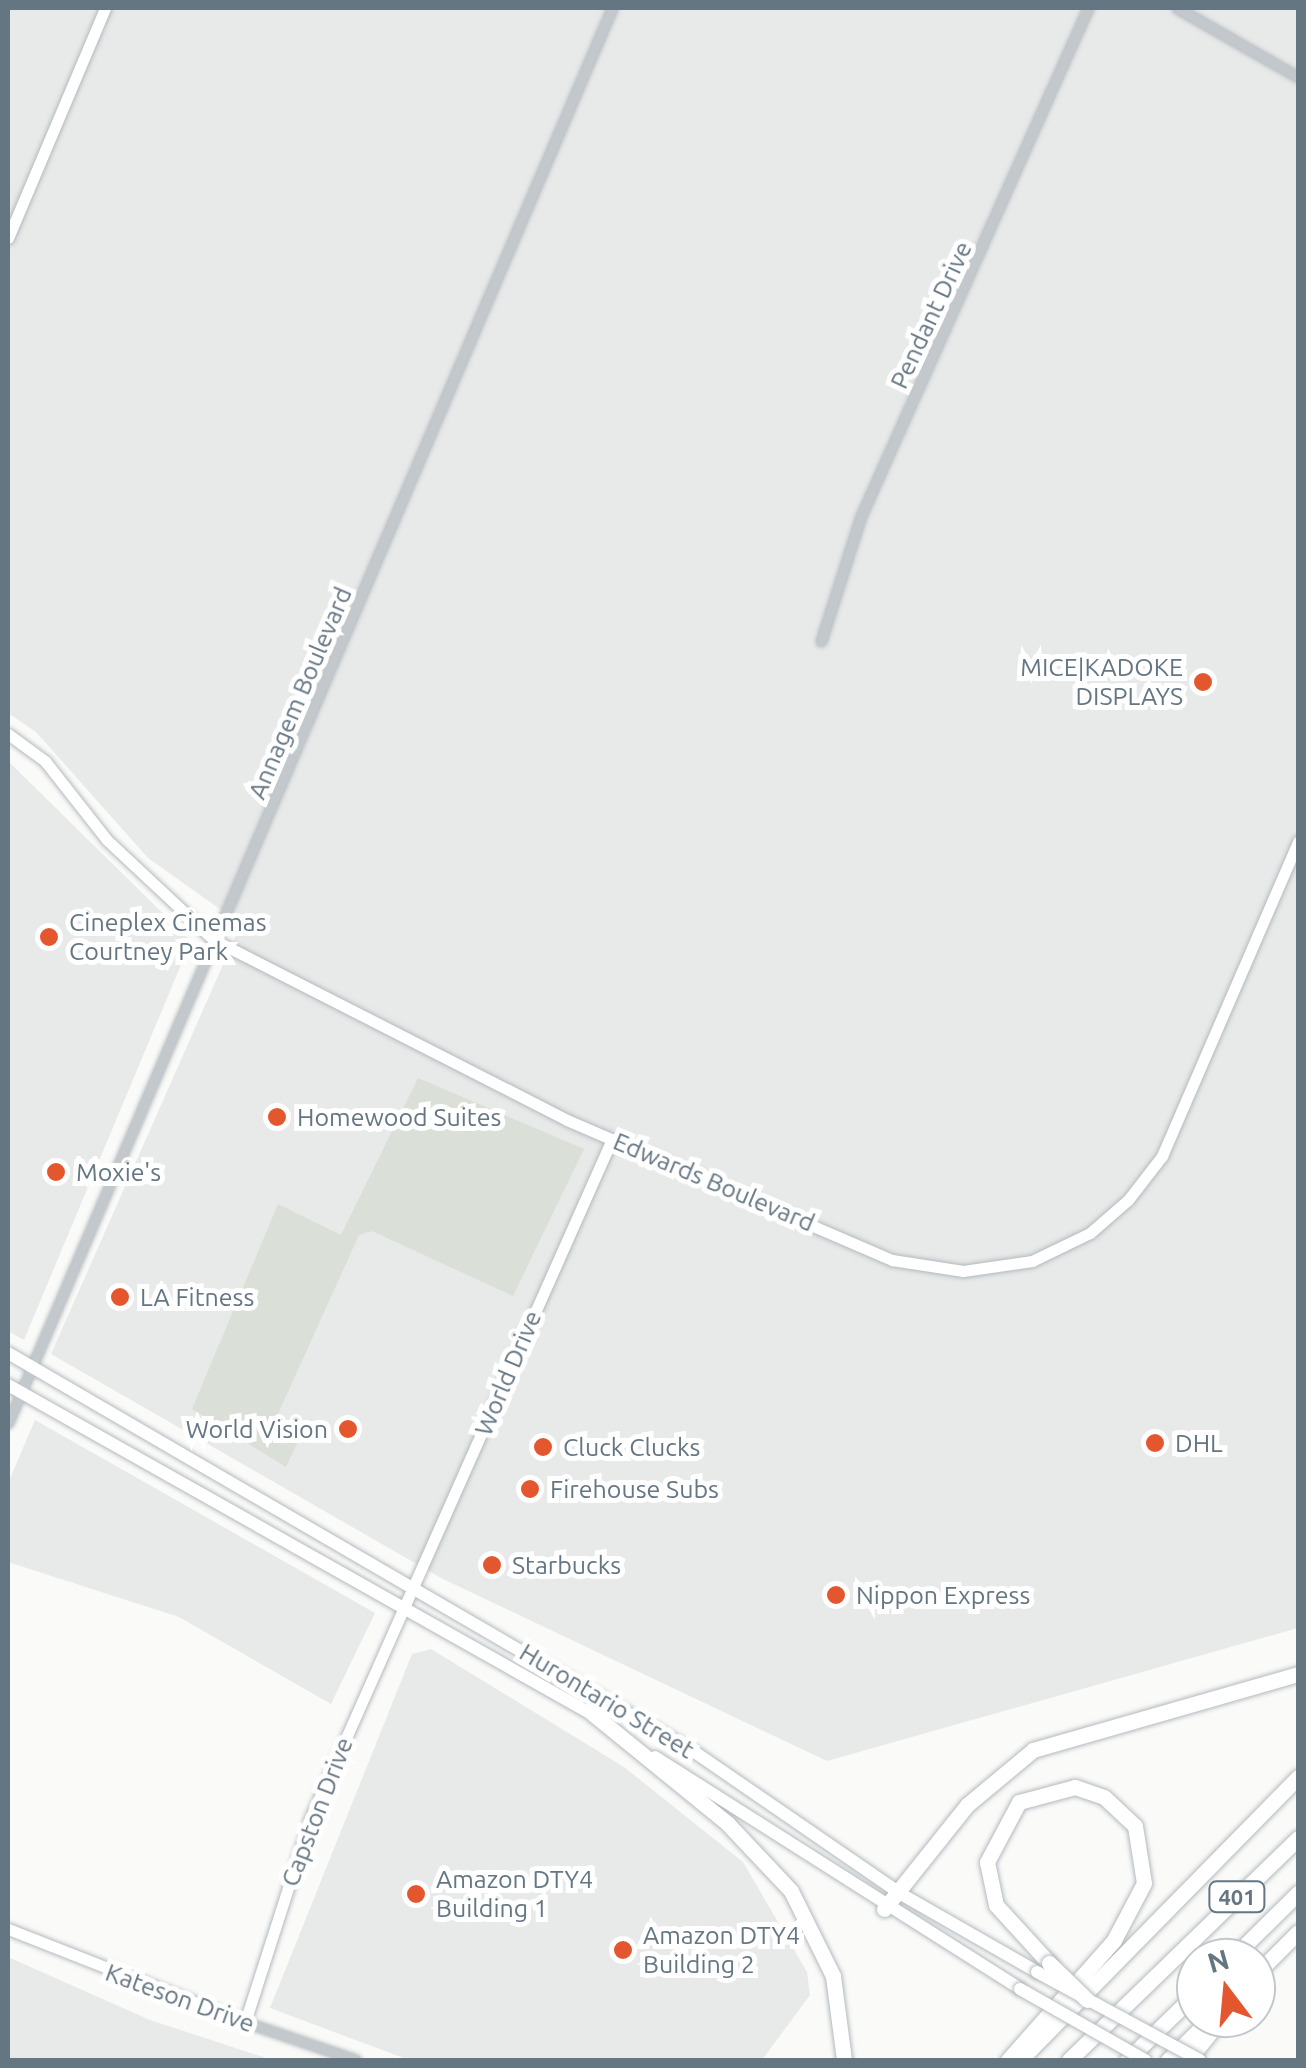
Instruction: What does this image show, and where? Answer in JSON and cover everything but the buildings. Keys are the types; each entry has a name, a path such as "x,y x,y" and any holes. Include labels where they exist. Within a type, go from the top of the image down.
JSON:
{"highway":[{"path":"884,1909 901,1894 967,1805 1033,1750 1298,1674"},
{"path":"593,1714 727,1823 792,1891 834,1976 844,2060"},
{"name":"401","path":"1020,2060 1298,1777"},
{"path":"1008,2060 1114,1940 1144,1883 1135,1826 1104,1797 1075,1787 1019,1802 987,1862 996,1905 1043,1968 1086,2000"},
{"path":"1193,1938 1298,1823"},
{"name":"401","path":"1195,1938 1298,1838"},
{"name":"401","path":"1252,1938 1298,1893"},
{"name":"401","path":"1276,1954 1298,1932"},
{"name":"401","path":"1069,2060 1176,1956"},
{"path":"1127,2060 1176,2012"},
{"path":"1168,2060 1191,2038"},
{"path":"1188,2060 1206,2038"}],"main road":[{"name":"Hurontario Street","path":"8,1352 696,1753 901,1894 1043,1968"},
{"name":"Hurontario Street","path":"14,1388 593,1714 884,1909 1146,2060"},
{"path":"1086,2000 1200,2060"}],"street":[{"path":"8,238 105,8"},
{"name":"Annagem Boulevard","path":"8,1423 14,1388 32,1366 612,8"},
{"name":"Pendant Drive","path":"821,642 860,516 1088,8"},
{"path":"1178,8 1298,77"},
{"name":"Edwards Boulevard","path":"8,734 45,761 107,840 214,940 612,1139 892,1260 963,1271 1032,1261 1090,1233 1162,1156 1298,841"},
{"name":"World Drive","path":"403,1608 612,1139"},
{"name":"Capston Drive","path":"245,2022 310,1820 403,1608"},
{"name":"Kateson Drive","path":"8,1929 245,2022 356,2060"}],"shaded area":[{"path":"8,8 1298,8 1298,1628 827,1761 441,1578 51,1354 241,924 148,858 36,732 8,713"},
{"path":"8,761 191,941 24,1340 8,1331"},
{"path":"418,1078 584,1149 513,1296 372,1231 359,1235 277,1416 303,1431 286,1467 192,1409 278,1204 341,1235"},
{"path":"35,1420 375,1613 331,1704 179,1617 8,1562 8,1483"},
{"path":"431,1649 624,1767 743,1862 807,1972 810,1995 762,2060 409,2060 270,2008 412,1654"},
{"path":"8,1957 150,2020 272,2060 8,2060"}],"place":[{"name":"MICE|KADOKE DISPLAYS","path":"1203,682"},
{"name":"Cineplex Cinemas Courtney Park","path":"49,937"},
{"name":"Homewood Suites","path":"277,1117"},
{"name":"Moxie's","path":"56,1172"},
{"name":"LA Fitness","path":"120,1297"},
{"name":"World Vision","path":"348,1429"},
{"name":"DHL","path":"1155,1443"},
{"name":"Cluck Clucks","path":"543,1447"},
{"name":"Firehouse Subs","path":"530,1489"},
{"name":"Starbucks","path":"492,1565"},
{"name":"Nippon Express","path":"836,1595"},
{"name":"Amazon DTY4 Building 1","path":"416,1894"},
{"name":"Amazon DTY4 Building 2","path":"623,1950"}]}
